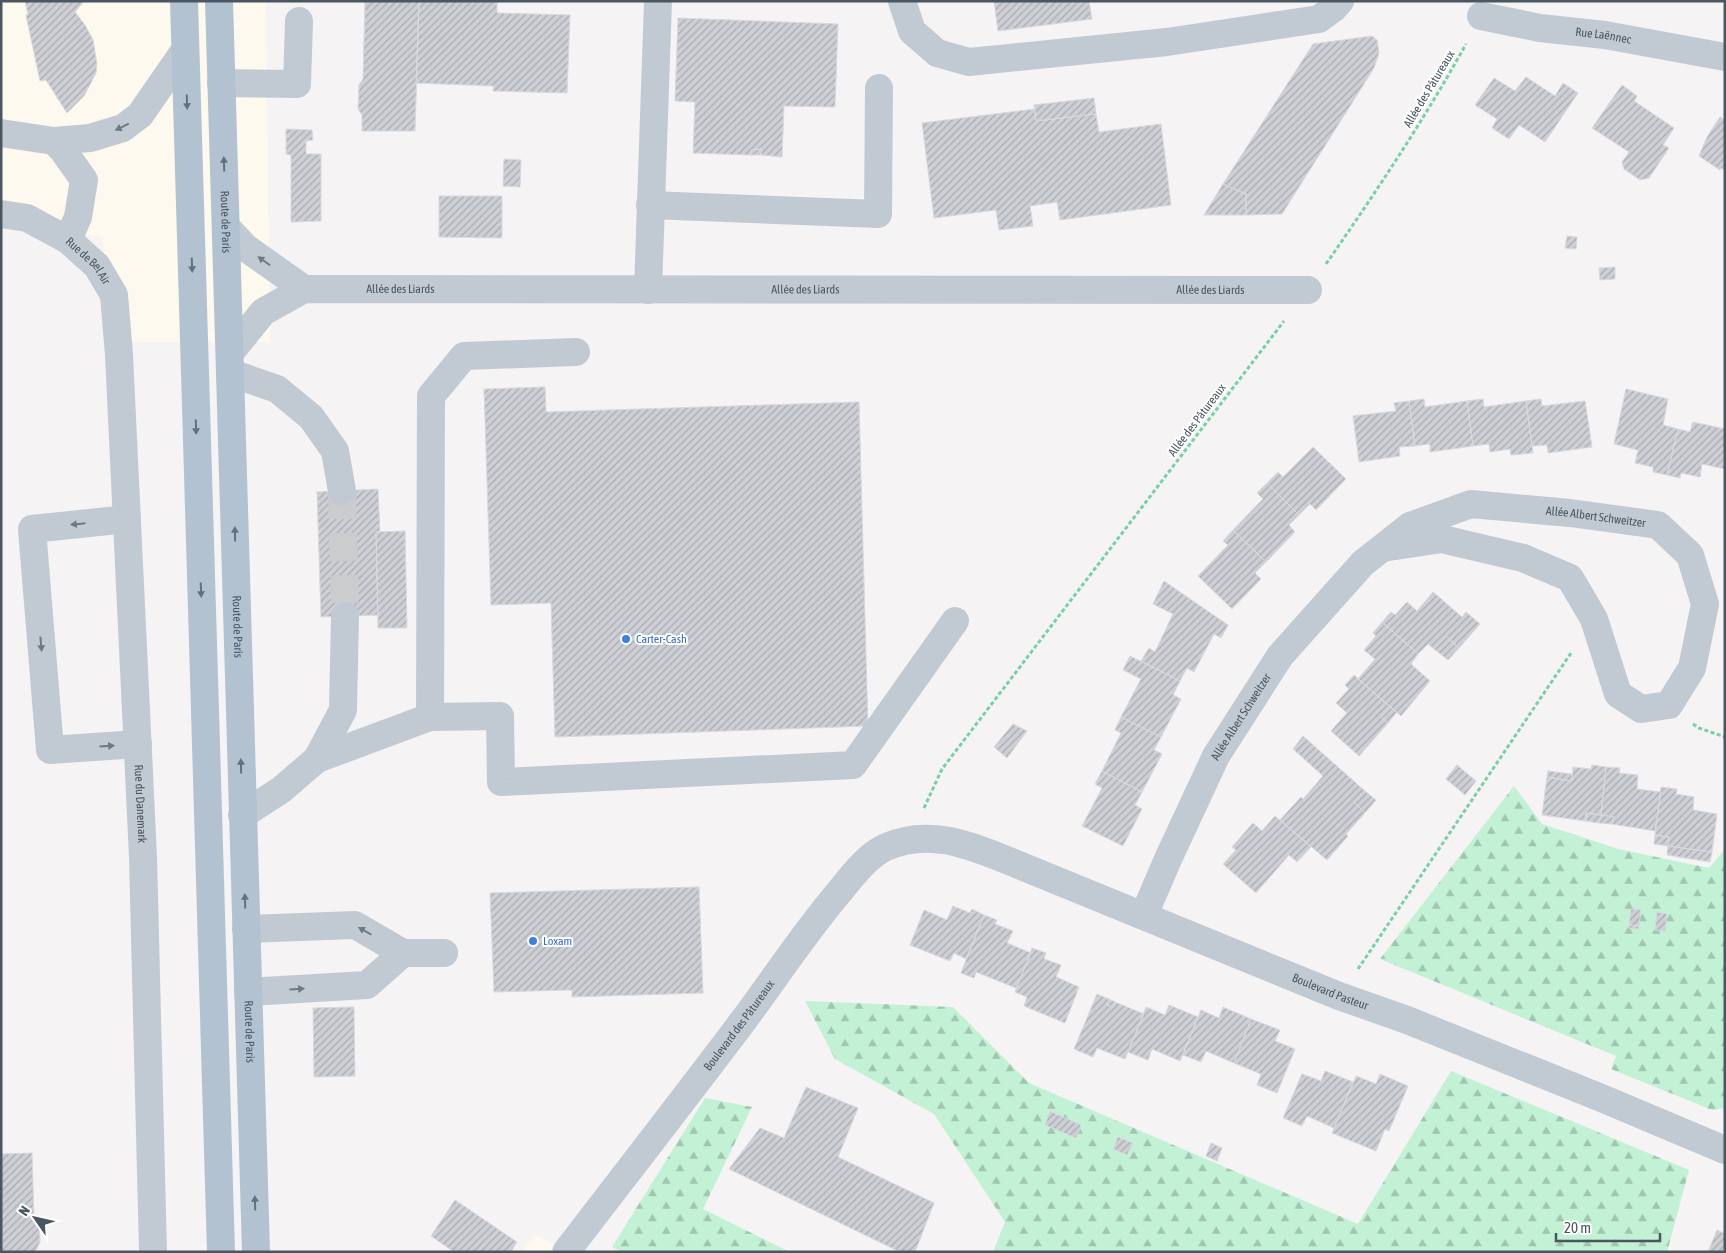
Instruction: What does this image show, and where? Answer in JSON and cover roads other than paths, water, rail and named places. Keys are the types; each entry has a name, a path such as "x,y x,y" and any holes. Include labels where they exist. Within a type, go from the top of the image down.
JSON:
{"main road":[{"path":"184,1 221,1252"},
{"name":"Route de Paris","path":"219,1 256,1252"}],"street":[{"path":"648,290 658,1"},
{"path":"902,1 912,31 937,53 969,62 1167,42 1319,19 1340,1"},
{"name":"Rue Laënnec","path":"1481,16 1540,28 1605,35 1725,57"},
{"path":"221,83 297,84 299,21"},
{"path":"1,133 54,141 90,138 123,128 140,115 185,50"},
{"path":"650,205 878,214 879,88"},
{"path":"54,141 84,180 78,217 68,240"},
{"name":"Rue de Bel Air","path":"1,214 27,218 68,240 97,266 114,295 119,355"},
{"path":"226,227 246,248 304,289"},
{"name":"Allée des Liards","path":"231,363 263,312 304,289 1308,290"},
{"path":"430,717 432,396 464,356 576,352"},
{"name":"Rue du Danemark","path":"119,355 143,857 154,1252"},
{"path":"231,363 277,389 311,417 335,451 342,491"},
{"name":"Allée Albert Schweitzer","path":"1144,915 1216,756 1280,656 1362,563 1410,526 1472,504 1570,513 1658,526 1690,555 1705,604 1692,668 1669,706 1641,710 1618,694 1594,618 1570,578 1523,558 1442,539 1382,548"},
{"path":"127,519 32,529 50,750 138,744"},
{"path":"318,759 343,710 346,616"},
{"path":"242,815 281,790 318,759 430,717 500,716 501,782 853,765 956,621"},
{"name":"Boulevard Pasteur","path":"936,838 967,844 1340,996 1407,1020 1599,1097 1725,1150"},
{"name":"Boulevard des Pâtureaux","path":"566,1252 743,1020 824,910 860,867 885,847 909,840 936,838"},
{"path":"246,929 355,925 403,953 444,953"},
{"path":"248,992 367,985 403,953"}],"tunnel":[{"path":"342,491 345,616"}],"place":[{"name":"Carter-Cash","path":"626,639"},
{"name":"Loxam","path":"533,941"}]}
